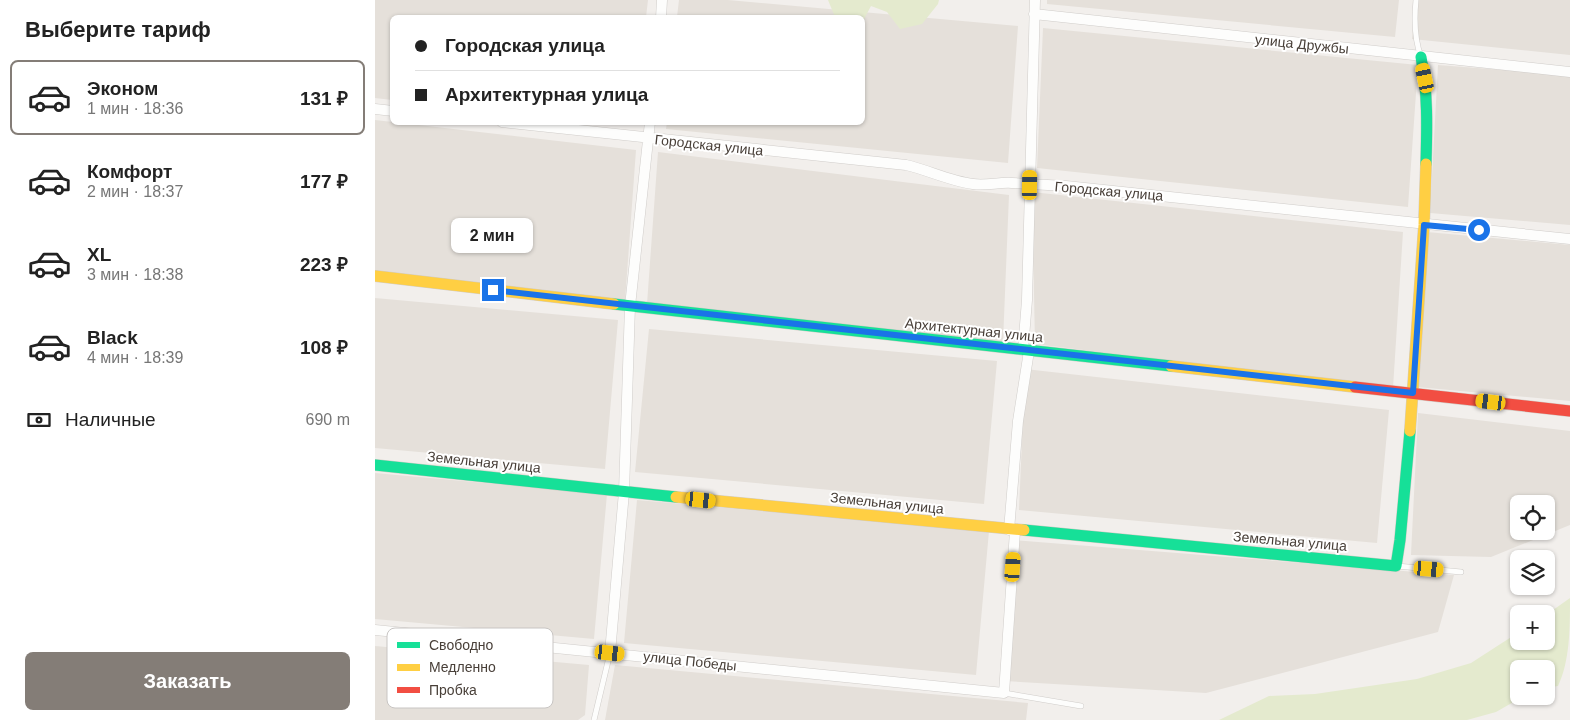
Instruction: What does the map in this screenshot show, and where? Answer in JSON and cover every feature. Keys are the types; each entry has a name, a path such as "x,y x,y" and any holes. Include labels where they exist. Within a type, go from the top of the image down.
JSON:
{"street":[{"path":"661,15 662,0"},
{"path":"1004,693 1018,421 1026,351 1035,0"},
{"name":"улица Дружбы","path":"1034,14 1570,72"},
{"path":"1396,566 1413,393 1424,225 1427,116 1425,78 1421,57"},
{"path":"375,109 390,111"},
{"name":"Городская улица","path":"530,125 906,165 975,185 1011,182 1030,185 1066,186 1570,239"},
{"path":"610,653 624,492 630,306 650,125"},
{"name":"Архитектурная улица","path":"375,276 1570,411"},
{"name":"Земельная улица","path":"375,465 624,492 1396,566"},
{"name":"улица Победы","path":"553,647 1004,693"}],"lane":[{"path":"1416,0 1414,16 1416,43 1421,57"},
{"path":"1396,566 1461,572"},
{"path":"595,720 610,653"},
{"path":"1004,693 1081,706"}],"shaded area":[{"path":"375,0 648,0 646,15 390,15 390,100 375,98"},
{"path":"679,0 728,0 1018,26 1008,163 666,129 667,125 865,125 865,15 677,15"},
{"path":"1047,0 1399,0 1395,37 1047,4"},
{"path":"1416,0 1570,0 1570,55 1412,39"},
{"path":"1043,28 1418,65 1408,207 1037,168"},
{"path":"1438,65 1570,75 1570,225 1430,213"},
{"path":"375,120 390,122 390,125 418,125 636,150 625,301 375,274"},
{"path":"658,152 1009,195 1003,342 647,304"},
{"path":"1032,192 1403,232 1393,388 1035,344"},
{"path":"1427,232 1570,245 1570,401 1417,387"},
{"path":"375,298 618,320 605,469 375,448"},
{"path":"649,329 997,361 984,504 635,472"},
{"path":"1025,369 1389,410 1377,543 1019,510"},
{"path":"1418,413 1570,431 1570,525 1555,531 1555,495 1510,495 1510,540 1533,540 1491,557 1411,555"},
{"path":"375,473 607,494 594,639 553,635 553,628 474,628 375,619"},
{"path":"637,500 989,531 976,675 624,643"},
{"path":"1013,540 1454,575 1438,632 1206,693 1004,681"},
{"path":"375,646 387,647 387,708 553,708 553,662 589,665 585,715 578,720 375,720"},
{"path":"615,665 1028,703 1026,720 605,720"}],"green space":[{"path":"828,0 939,0 922,24 900,29 887,12 871,6 865,17 865,15 834,15"},
{"path":"1570,598 1567,655 1558,686 1555,686 1555,660 1510,660 1510,704 1496,712 1467,720 1219,720 1269,696 1315,694 1417,679 1471,663 1510,638 1510,650 1555,650 1555,609"}],"traffic: fast":[{"path":"1421,57 1426,97 1426,164"},
{"path":"614,304 1171,366"},
{"path":"1024,530 1396,566 1410,431"},
{"path":"375,465 676,497"}],"traffic: slow":[{"path":"1410,431 1424,225 1426,164"},
{"path":"375,276 614,304"},
{"path":"1171,366 1355,387"},
{"path":"676,497 1024,530"}],"traffic: jam":[{"path":"1355,387 1570,411"}],"route":[{"path":"493,290 1413,393 1424,225 1479,230"}]}
